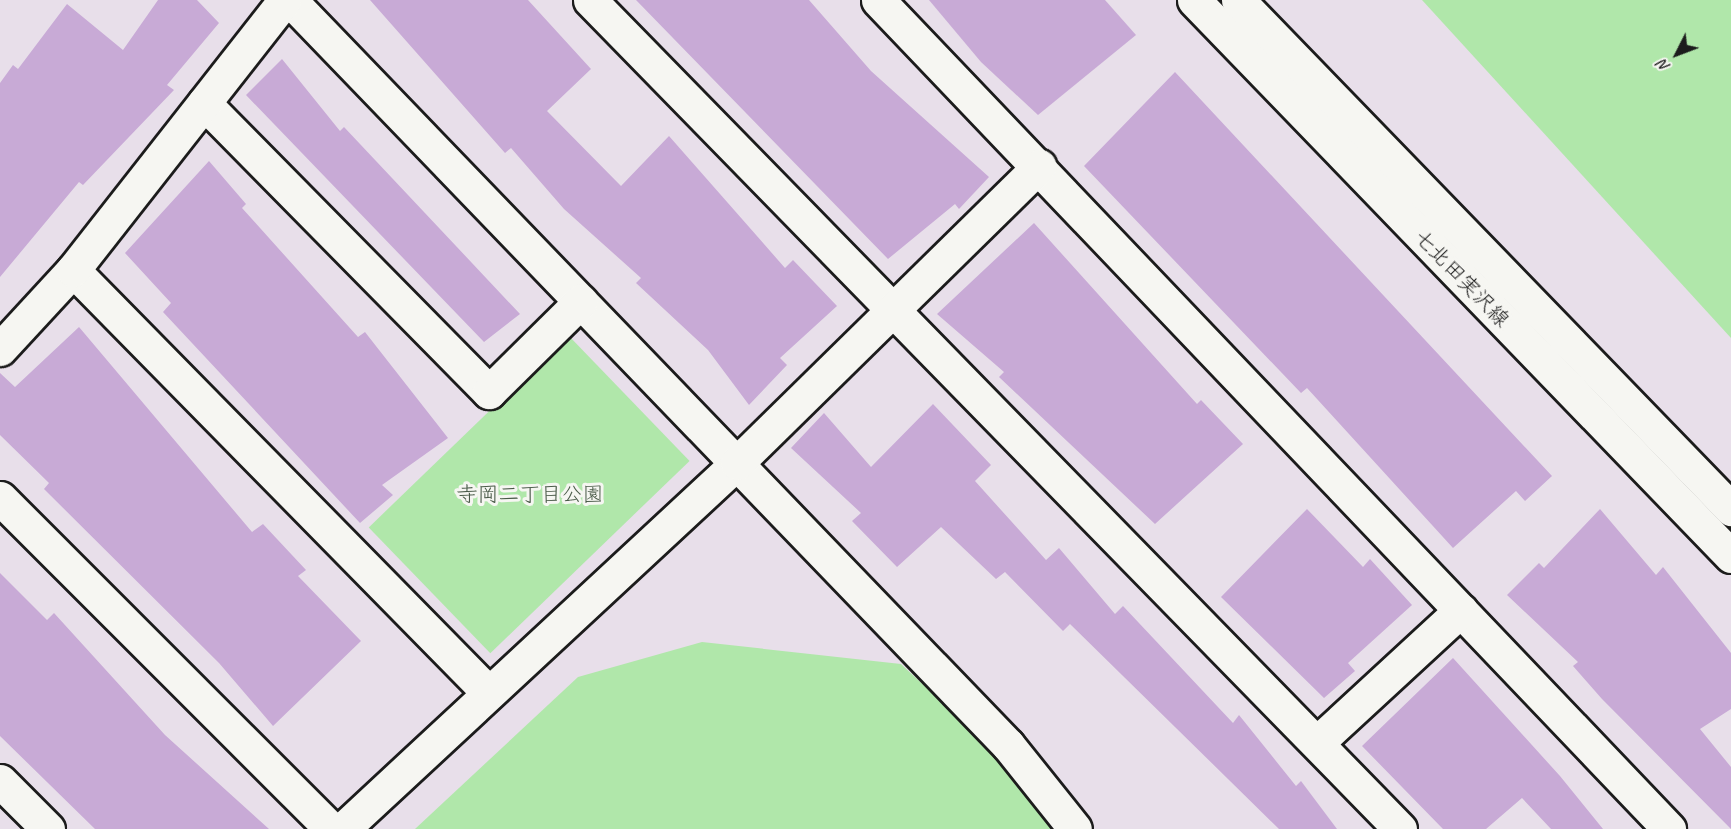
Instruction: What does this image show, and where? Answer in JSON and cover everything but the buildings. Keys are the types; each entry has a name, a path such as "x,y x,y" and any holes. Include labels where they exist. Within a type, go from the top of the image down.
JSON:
{"street":[{"path":"0,349 73,270 285,0"},
{"path":"290,0 1008,745 1075,829"},
{"path":"590,0 1319,741 1400,829"},
{"path":"878,0 1039,166 1669,829"},
{"name":"七北田実沢線","path":"1194,0 1731,556"},
{"path":"1238,0 1731,509"},
{"path":"204,103 489,392 581,301"},
{"path":"343,829 737,463 892,308 1039,166"},
{"path":"73,270 489,693"},
{"path":"0,498 331,829"},
{"path":"1319,741 1461,610"},
{"path":"0,781 48,829"}],"green space":[{"path":"1422,0 1731,0 1731,338"},
{"name":"寺岡二丁目公園","path":"568,335 690,461 490,653 369,527"},
{"path":"702,642 901,664 1078,829 415,829 578,677"}]}
